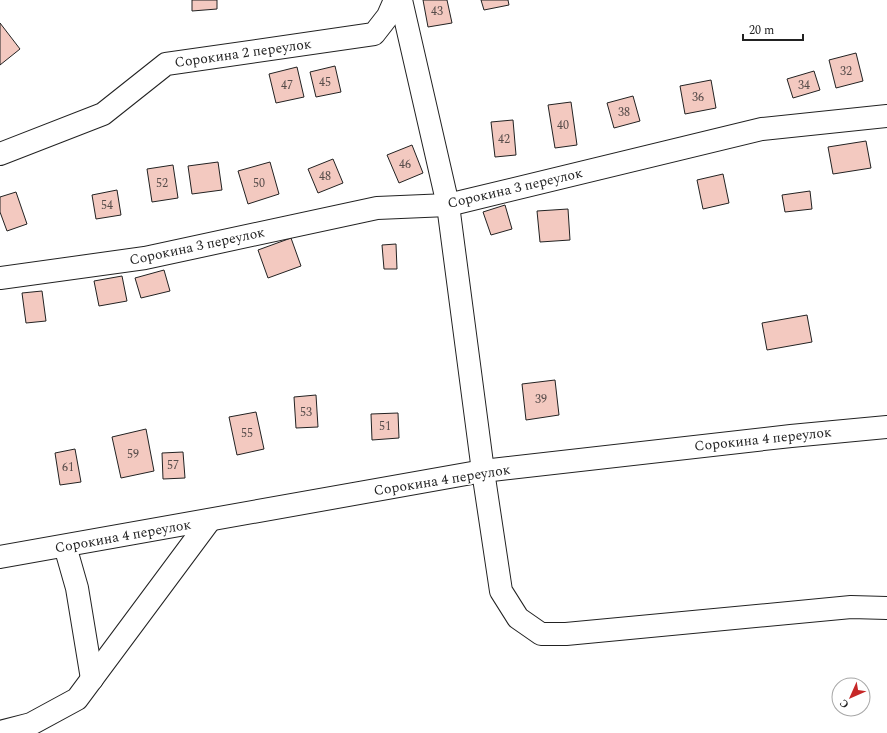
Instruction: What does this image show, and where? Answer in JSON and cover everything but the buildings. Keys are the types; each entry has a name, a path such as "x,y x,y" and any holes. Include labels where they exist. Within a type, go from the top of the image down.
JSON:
{"street":[{"name":"Сорокина 2 переулок","path":"0,154 103,114 166,64 374,34 388,16 395,0"},
{"path":"401,0 448,205 483,471 501,591 518,618 541,634 566,634 851,607 887,608"},
{"name":"Сорокина 3 переулок","path":"0,278 145,258 377,208 448,205 762,129 887,116"},
{"name":"Сорокина 4 переулок","path":"0,557 483,471 791,436 887,427"},
{"path":"0,732 31,724 77,699 210,520"},
{"path":"65,546 77,588 92,679"}]}
